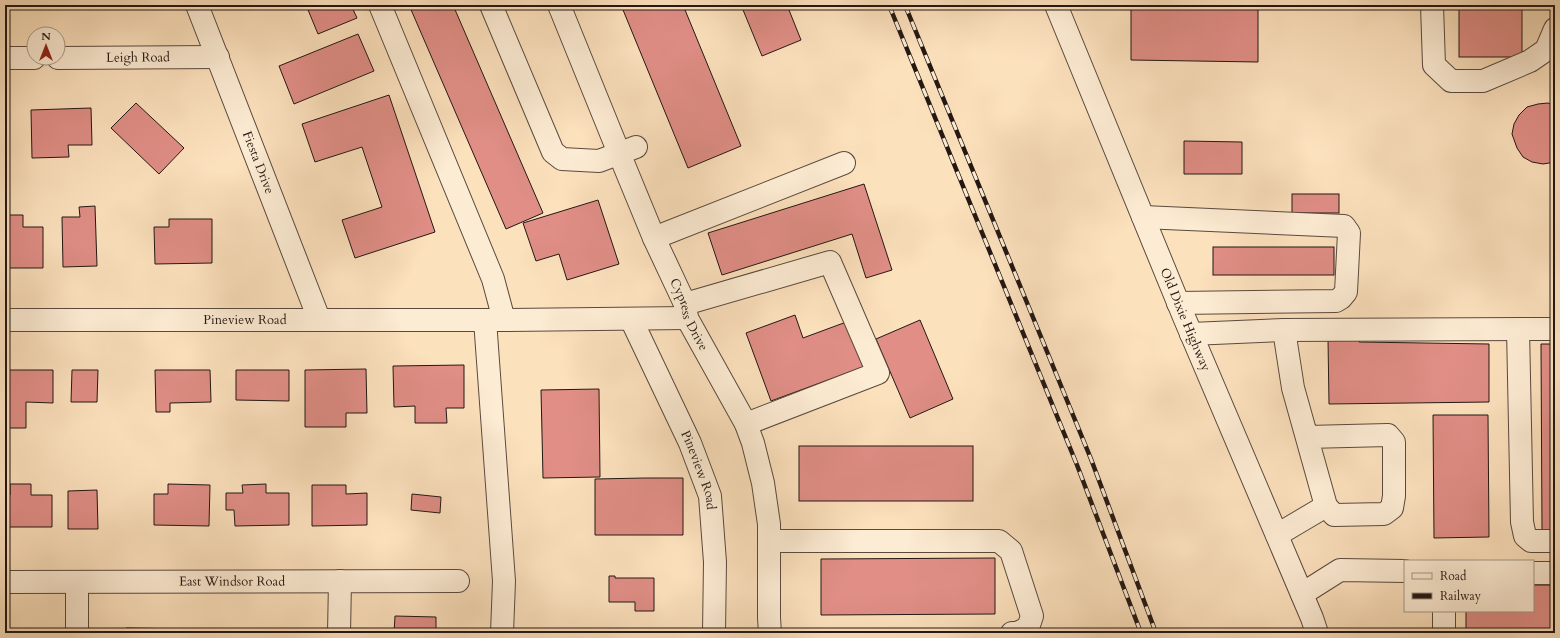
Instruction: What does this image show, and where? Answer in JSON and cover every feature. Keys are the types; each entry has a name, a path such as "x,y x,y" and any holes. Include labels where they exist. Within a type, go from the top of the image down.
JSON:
{"street":[{"name":"Fiesta Drive","path":"197,5 320,319"},
{"path":"380,5 493,279 504,581 502,633"},
{"path":"491,5 553,152 562,159 599,161 627,150"},
{"name":"Cypress Drive","path":"559,5 627,150 654,238 686,311 746,424 753,444 764,483 769,524 770,633"},
{"name":"Old Dixie Highway","path":"1056,5 1178,303 1302,594 1317,633"},
{"path":"1432,5 1434,65 1451,81 1483,81 1530,61 1546,50 1555,29"},
{"name":"Leigh Road","path":"66,58 218,57"},
{"path":"5,58 26,58"},
{"path":"654,238 844,163"},
{"path":"1143,217 1344,226 1349,233 1346,292 1341,298 1336,300 1178,303"},
{"name":"Pineview Road","path":"5,320 631,319 686,311 830,262 878,373 746,424"},
{"name":"Pineview Road","path":"631,319 690,444 710,496 715,562 714,633"},
{"path":"1191,334 1284,330 1555,328"},
{"path":"1518,329 1522,522 1525,536 1531,541 1555,541"},
{"path":"1284,330 1292,388 1306,437 1326,506 1334,516 1384,514 1392,508 1394,496 1394,442 1388,435 1306,437"},
{"path":"1277,535 1326,506"},
{"path":"769,541 1000,541 1011,551 1032,616 1028,628 1017,633 1012,633"},
{"path":"1302,594 1340,570 1404,571"},
{"path":"1534,573 1555,573"},
{"path":"339,633 340,581"},
{"name":"East Windsor Road","path":"5,582 458,581"},
{"path":"77,582 77,633"},
{"path":"1444,612 1444,633"}],"building":[{"path":"306,5 351,5 357,18 318,34"},
{"path":"409,5 453,5 543,213 506,229"},
{"path":"621,5 683,5 741,146 688,168"},
{"path":"741,5 787,5 801,40 762,56"},
{"path":"1459,5 1522,5 1522,57 1459,57"},
{"path":"1131,7 1258,8 1258,62 1131,60"},
{"path":"358,34 374,71 294,104 279,66"},
{"path":"389,95 435,232 355,258 342,220 382,207 362,147 315,162 302,124"},
{"path":"136,103 184,148 159,174 111,128"},
{"path":"1548,103 1555,106 1555,162 1543,164 1532,162 1523,157 1517,148 1512,134 1514,124 1519,115 1527,107"},
{"path":"5,108 7,108 7,146 5,146"},
{"path":"91,108 92,145 68,145 69,157 32,158 31,110"},
{"path":"1184,141 1242,142 1242,174 1184,174"},
{"path":"864,184 892,270 866,278 852,234 722,275 708,233"},
{"path":"1292,194 1339,194 1339,213 1292,213"},
{"path":"598,200 619,264 567,280 559,254 536,261 523,223"},
{"path":"95,206 97,266 63,267 62,217 80,217 79,207"},
{"path":"5,215 23,215 23,227 43,227 43,268 5,268"},
{"path":"169,219 212,219 212,263 155,264 154,227 169,227"},
{"path":"1213,247 1334,247 1334,275 1213,275"},
{"path":"795,315 803,338 849,321 866,366 771,401 746,333"},
{"path":"920,320 953,399 910,418 876,339"},
{"path":"1360,338 1359,342 1489,344 1489,402 1329,404 1328,339"},
{"path":"1541,344 1555,344 1555,530 1542,530"},
{"path":"464,365 464,408 446,408 447,423 415,423 415,406 394,407 393,366"},
{"path":"366,369 367,413 346,413 346,427 305,427 305,370"},
{"path":"5,370 53,370 53,403 26,402 26,428 5,428"},
{"path":"72,370 98,370 97,402 71,402"},
{"path":"155,370 210,370 211,402 170,403 170,412 156,412"},
{"path":"236,370 289,370 289,401 236,400"},
{"path":"599,389 600,477 543,478 541,390"},
{"path":"1433,415 1488,415 1489,537 1434,538"},
{"path":"799,446 973,446 973,501 799,501"},
{"path":"683,478 683,535 595,535 595,479"},
{"path":"10,484 31,484 31,495 52,495 52,527 5,527 5,495 10,495"},
{"path":"168,484 210,485 209,526 154,525 154,494 168,494"},
{"path":"266,484 266,493 289,493 289,525 235,526 234,510 226,510 226,493 243,493 242,485"},
{"path":"312,485 346,485 346,494 367,493 367,525 312,526"},
{"path":"97,490 98,529 68,529 68,491"},
{"path":"412,494 441,497 440,513 411,510"},
{"path":"995,558 995,614 821,615 821,559"},
{"path":"609,576 615,576 615,578 654,578 654,611 635,611 635,602 609,602"},
{"path":"1534,585 1555,585 1555,633 1466,633 1466,612 1534,612"},
{"path":"395,616 436,617 436,633 394,633"},
{"path":"126,628 191,629 191,633 126,633"},
{"path":"282,629 282,633 223,633 223,630"}],"railway":[{"path":"889,5 1077,465 1141,633"},
{"path":"905,5 1091,459 1156,633"}]}
